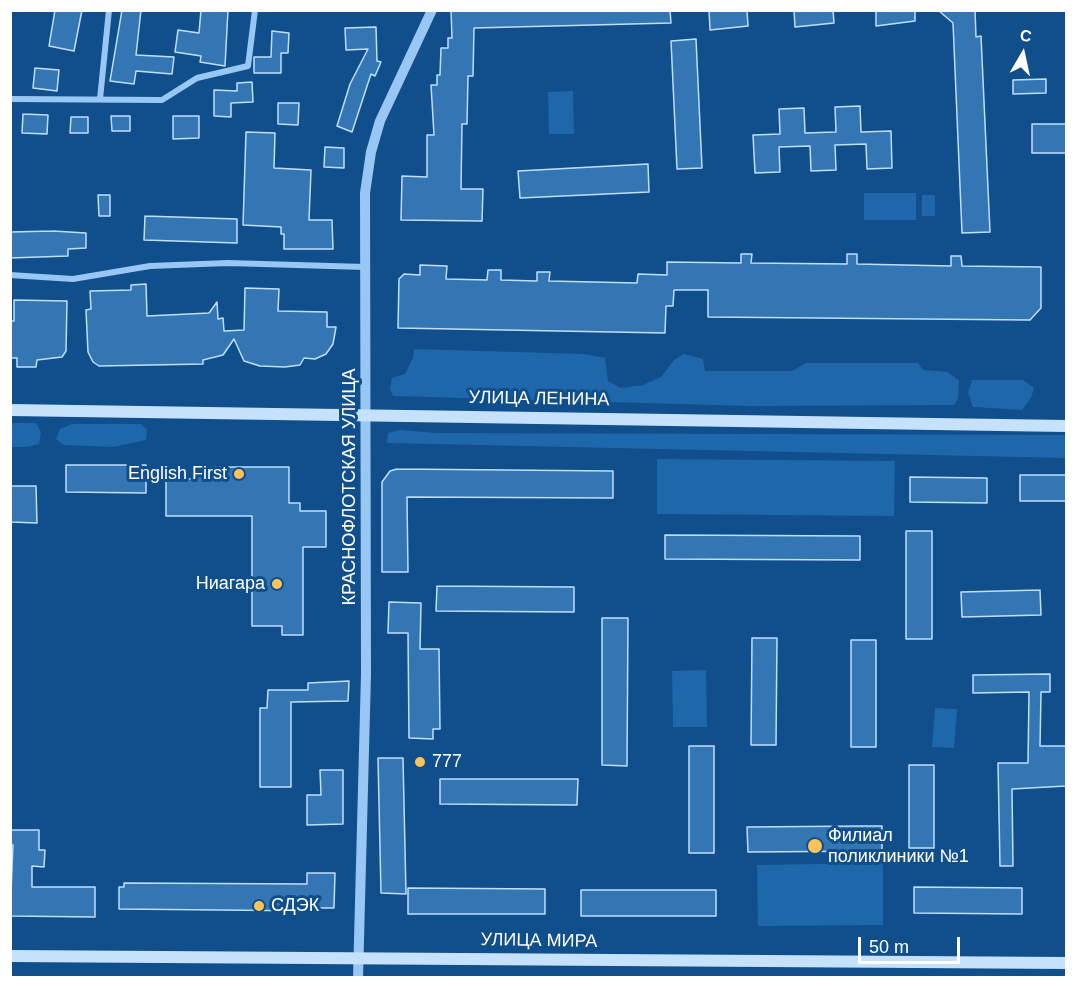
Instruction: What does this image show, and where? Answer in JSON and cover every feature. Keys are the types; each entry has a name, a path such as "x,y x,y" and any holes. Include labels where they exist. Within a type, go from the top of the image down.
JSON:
{"main road":[{"name":"УЛИЦА ЛЕНИНА","path":"10,410 1066,426"},
{"name":"УЛИЦА МИРА","path":"10,956 1066,963"}],"street":[{"path":"100,99 109,10"},
{"path":"10,99 162,100 197,78 248,66 255,10"},
{"name":"КРАСНОФЛОТСКАЯ УЛИЦА","path":"358,978 366,722 365,193 371,152 380,121 432,10"},
{"path":"10,275 73,279 150,266 228,263 365,267"}],"shaded area":[{"path":"573,91 574,134 549,134 548,92"},
{"path":"864,193 916,193 916,220 864,220"},
{"path":"922,195 935,195 935,216 922,216"},
{"path":"414,349 584,354 605,358 608,381 621,388 643,385 661,377 674,360 684,354 703,359 705,371 792,371 806,363 918,363 923,370 947,372 959,380 958,399 954,405 751,406 393,396 390,389 392,378 405,374 413,358"},
{"path":"972,380 1023,380 1034,388 1031,398 1022,410 973,407 968,393"},
{"path":"11,423 36,423 41,432 39,444 11,447"},
{"path":"72,424 141,424 147,430 146,440 113,447 64,445 56,439 60,429"},
{"path":"400,430 436,433 1066,435 1066,458 387,443 388,433"},
{"path":"657,459 895,461 894,516 657,514"},
{"path":"706,670 707,727 673,727 672,671"},
{"path":"935,708 957,709 954,748 932,747"},
{"path":"883,863 883,925 758,926 757,865"}],"building":[{"path":"55,10 82,10 74,51 49,46"},
{"path":"122,10 141,10 136,55 174,57 172,74 136,71 134,84 110,81"},
{"path":"201,10 228,10 225,66 200,62 201,56 175,52 178,30 199,33"},
{"path":"451,10 670,10 671,23 474,28 473,76 468,76 467,124 462,124 461,189 483,189 482,221 401,220 402,176 427,177 427,135 434,135 431,85 437,85 437,75 440,75 441,48 448,48 448,38 452,38"},
{"path":"709,10 747,10 748,26 710,30"},
{"path":"794,10 833,10 834,23 795,27"},
{"path":"876,10 915,10 915,21 876,26"},
{"path":"938,10 975,10 976,37 981,36 990,232 962,233 953,23"},
{"path":"376,27 377,61 381,62 375,76 371,74 352,132 337,126 350,84 368,49 346,50 345,28"},
{"path":"272,31 289,33 288,53 281,53 281,73 254,73 254,57 271,57"},
{"path":"696,39 702,168 677,169 671,41"},
{"path":"35,68 59,70 57,91 33,88"},
{"path":"1046,79 1046,93 1013,94 1013,80"},
{"path":"252,82 253,102 231,103 231,117 214,116 214,90 237,91 237,83"},
{"path":"278,103 299,103 298,125 278,124"},
{"path":"860,106 861,132 891,131 892,168 867,169 866,144 835,145 836,170 811,171 810,146 779,147 780,172 755,173 753,135 780,134 779,109 804,108 805,133 836,132 835,107"},
{"path":"23,114 48,115 47,134 22,133"},
{"path":"111,116 130,116 130,131 112,131"},
{"path":"173,116 199,116 199,138 173,139"},
{"path":"71,117 88,117 88,133 70,133"},
{"path":"1032,124 1066,124 1066,153 1032,153"},
{"path":"246,132 275,133 274,168 311,170 309,220 332,220 333,249 284,249 284,234 281,234 281,227 243,225"},
{"path":"325,147 344,148 344,168 324,167"},
{"path":"648,164 649,192 520,198 518,171"},
{"path":"98,195 110,195 110,216 99,216"},
{"path":"145,216 237,219 237,243 144,240"},
{"path":"10,232 86,233 86,248 68,249 68,256 10,258"},
{"path":"741,254 752,254 751,263 847,264 847,254 857,254 857,264 951,266 951,256 961,256 962,266 1041,267 1041,308 1030,320 708,317 708,290 674,290 673,306 666,306 665,333 398,328 399,279 404,274 420,275 420,265 447,266 446,279 487,280 488,270 501,270 501,280 537,281 537,272 550,272 549,281 637,283 638,274 667,275 667,262 741,263"},
{"path":"146,284 147,316 209,313 217,302 218,319 223,318 224,331 244,330 245,288 279,289 278,311 327,312 327,327 336,327 333,344 326,354 315,359 304,358 300,365 285,367 260,366 244,361 234,339 223,355 203,360 203,364 99,366 93,362 88,352 86,310 91,309 90,291 131,290 131,285"},
{"path":"14,300 67,301 66,351 62,357 37,360 36,367 17,367 17,358 10,358 10,321 14,321"},
{"path":"66,465 146,465 146,493 66,492"},
{"path":"192,467 289,467 289,503 300,503 300,511 326,511 326,547 303,547 303,635 282,635 282,626 252,626 252,516 166,516 166,478 192,479"},
{"path":"397,469 613,471 613,498 407,497 408,572 382,572 382,482 390,471"},
{"path":"1020,475 1066,475 1066,501 1020,501"},
{"path":"910,477 987,478 987,503 910,502"},
{"path":"10,486 36,486 37,523 10,522"},
{"path":"906,531 932,531 932,639 906,639"},
{"path":"665,535 860,536 860,560 665,559"},
{"path":"437,586 574,587 574,612 436,611"},
{"path":"1040,590 1041,615 962,617 961,592"},
{"path":"389,602 421,603 420,649 439,649 440,729 433,729 433,739 409,738 408,633 388,633"},
{"path":"602,618 628,618 627,766 602,765"},
{"path":"752,638 777,638 776,745 751,745"},
{"path":"851,640 876,640 876,747 851,747"},
{"path":"1050,674 1050,692 1041,692 1040,746 1066,746 1066,786 1012,789 1013,866 1000,866 998,763 1028,763 1029,692 973,693 973,675"},
{"path":"349,681 348,701 291,702 291,787 260,787 260,708 267,708 268,690 308,690 308,683"},
{"path":"689,746 714,746 714,853 689,853"},
{"path":"378,758 403,758 406,894 381,893"},
{"path":"909,765 934,765 934,848 909,848"},
{"path":"320,770 343,770 343,824 307,825 307,795 321,795"},
{"path":"440,779 578,779 577,805 440,804"},
{"path":"882,826 882,851 748,852 747,827"},
{"path":"10,830 39,830 39,850 45,850 44,867 32,866 32,887 95,887 95,917 10,916 13,845 10,845"},
{"path":"307,873 335,873 334,908 317,908 317,911 119,909 119,887 124,887 124,883 307,884"},
{"path":"914,887 1022,888 1022,914 914,913"},
{"path":"408,888 545,889 545,914 408,914"},
{"path":"581,890 716,890 716,916 581,916"}],"place":[{"name":"English First","path":"239,474"},
{"name":"Ниагара","path":"277,584"},
{"name":"777","path":"420,762"},
{"name":"Филиал поликлиники №1","path":"815,846"},
{"name":"СДЭК","path":"259,906"}]}
